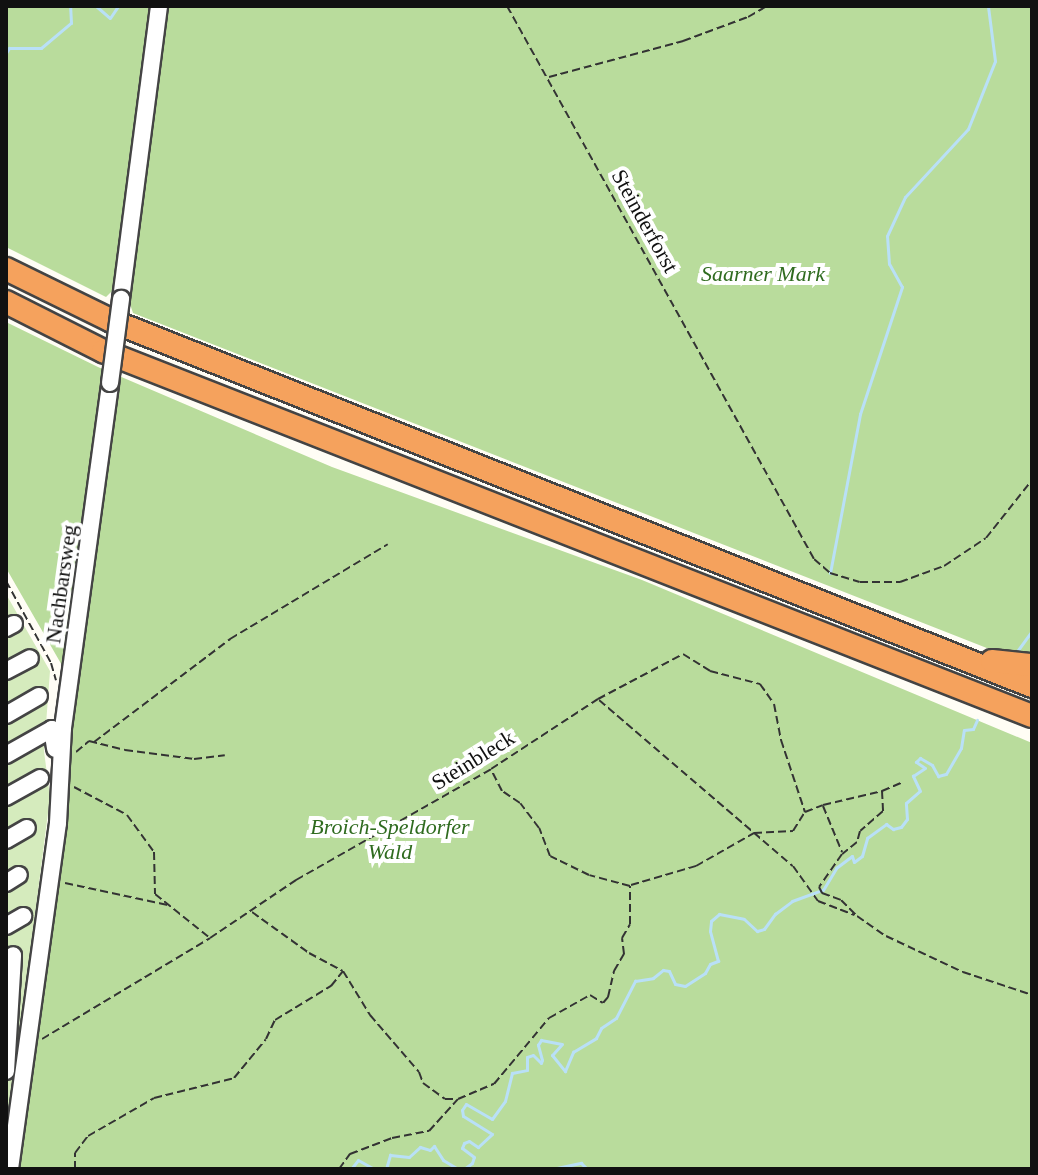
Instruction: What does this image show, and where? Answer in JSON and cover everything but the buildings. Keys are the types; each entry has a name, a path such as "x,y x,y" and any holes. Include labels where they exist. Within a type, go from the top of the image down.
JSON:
{"highway":[{"path":"6,269 112,321 392,435 952,653 1031,676"},
{"path":"6,302 147,369 1032,716"}],"lane":[{"name":"Nachbarsweg","path":"10,1169 49,879 63,728 159,6"},
{"path":"6,671 30,658"},
{"path":"6,715 39,696"},
{"path":"6,755 52,729 60,774"},
{"path":"6,797 40,778"},
{"path":"6,840 27,828"},
{"path":"6,926 23,916"},
{"path":"6,1071 10,952 39,953"}],"path":[{"name":"Steinderforst","path":"507,6 814,559 830,573 860,582 900,582 944,566 986,538 1032,480"},
{"path":"548,78 683,41 748,17 767,6"},
{"path":"94,742 230,639 388,544"},
{"name":"Steinbleck","path":"27,1047 210,938 296,880 346,855 491,769 598,699 683,654 710,671 760,684 774,704 785,756 805,812"},
{"path":"598,699 793,866 822,904 857,916"},
{"path":"210,938 155,894 157,860 127,815 68,784 60,774 80,746 89,741 125,750 194,759 225,755"},
{"path":"491,769 502,791 520,803 539,828 550,856 589,875 630,886 696,866 754,833 793,831 805,812 823,805 882,791 901,783"},
{"path":"882,791 883,811 860,831 857,842 842,854 819,887 822,893 841,900 857,916 886,936 963,972 1032,995"},
{"path":"823,805 842,854"},
{"path":"49,879 173,906"},
{"path":"251,911 309,953 343,971 370,1015 419,1072 423,1083 445,1099 458,1099 494,1084 549,1018 590,995 603,1003 624,954 622,938 630,924 630,886"},
{"path":"75,1169 75,1153 88,1136 154,1098 234,1078 266,1039 275,1020 331,986 343,971"},
{"path":"339,1169 350,1154 392,1138 425,1134 458,1099"}],"green space":[{"name":"Saarner Mark","path":"6,6 1032,6 1032,659 1020,661 133,313 127,295 113,290 106,297 6,247"},
{"name":"Broich-Speldorfer Wald","path":"6,322 98,367 332,467 642,580 1032,743 1032,1169 14,1169 71,681 6,568"},
{"path":"6,594 50,671 44,751 50,797 6,1144"}],"waterway":[{"path":"6,53 9,48 41,48 71,23 70,6"},
{"path":"96,6 110,18 118,6"},
{"path":"830,573 860,414 902,287 889,264 887,236 905,197 968,129 995,61 988,6"},
{"path":"1015,654 1032,631"},
{"path":"464,1169 474,1157 462,1148 464,1143 469,1141 478,1147 492,1134 463,1116 462,1110 466,1104 492,1119 505,1101 512,1073 527,1070 527,1057 533,1055 541,1063 538,1045 541,1040 562,1044 552,1055 565,1071 573,1052 596,1038 601,1028 616,1018 635,981 653,978 663,970 669,971 675,984 685,986 705,973 710,964 718,961 710,931 711,921 719,914 744,919 757,931 764,929 775,914 792,901 823,890 836,868 852,856 854,862 862,856 867,838 886,824 893,829 901,827 907,819 906,803 920,791 913,776 925,768 916,762 920,758 932,765 938,776 946,774 961,748 964,730 973,729 977,720"},
{"path":"386,1169 390,1155 409,1157 420,1147 430,1150 434,1146 443,1160 458,1169"},
{"path":"351,1169 358,1160 374,1169"},
{"path":"552,1169 581,1163 587,1169"}]}
